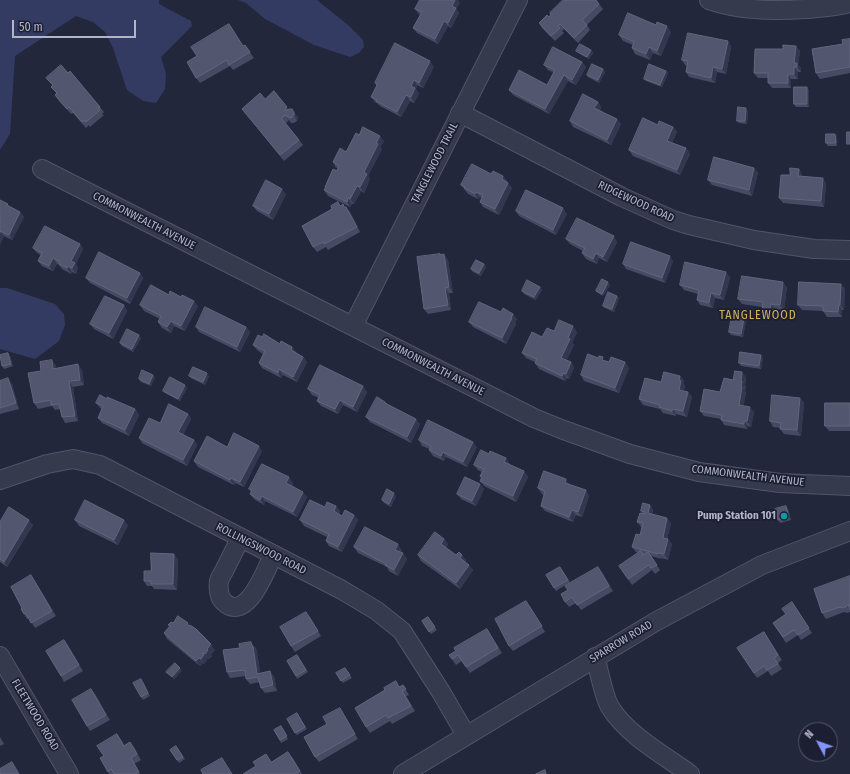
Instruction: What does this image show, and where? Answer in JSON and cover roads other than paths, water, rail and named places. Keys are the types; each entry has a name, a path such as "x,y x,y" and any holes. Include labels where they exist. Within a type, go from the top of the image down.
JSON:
{"street":[{"name":"TANGLEWOOD TRAIL","path":"353,326 518,0"},
{"path":"709,0 763,11 822,8 850,3"},
{"name":"RIDGEWOOD ROAD","path":"460,113 622,197 673,220 754,240 814,249 850,250"},
{"name":"COMMONWEALTH AVENUE","path":"42,169 534,418 561,429 630,454 699,472 780,483 850,486"},
{"name":"ROLLINGSWOOD ROAD","path":"0,480 47,464 73,459 100,465 240,539 342,590 377,611 402,631 442,692 466,735"},
{"name":"SPARROW ROAD","path":"403,774 655,622 762,565 850,531"},
{"path":"240,539 219,581 221,599 226,604 233,607 240,606 248,601 253,595 273,555"},
{"name":"FLEETWOOD ROAD","path":"0,656 69,774"},
{"path":"595,657 609,706 618,718 639,738 690,774"}],"water":[{"path":"0,0 159,0 159,4 191,21 192,26 161,57 166,74 165,89 156,103 143,101 127,90 113,48 105,32 93,22 76,16 15,56 10,134 0,150"},
{"path":"238,0 317,0 348,25 363,40 364,47 359,53 350,57 314,45 265,19 246,3"},
{"path":"0,288 7,288 55,304 64,314 65,325 59,341 35,359 0,349"}],"place":[{"name":"Pump Station 101","path":"784,516"}],"district":[{"name":"TANGLEWOOD","path":"758,316"}]}
